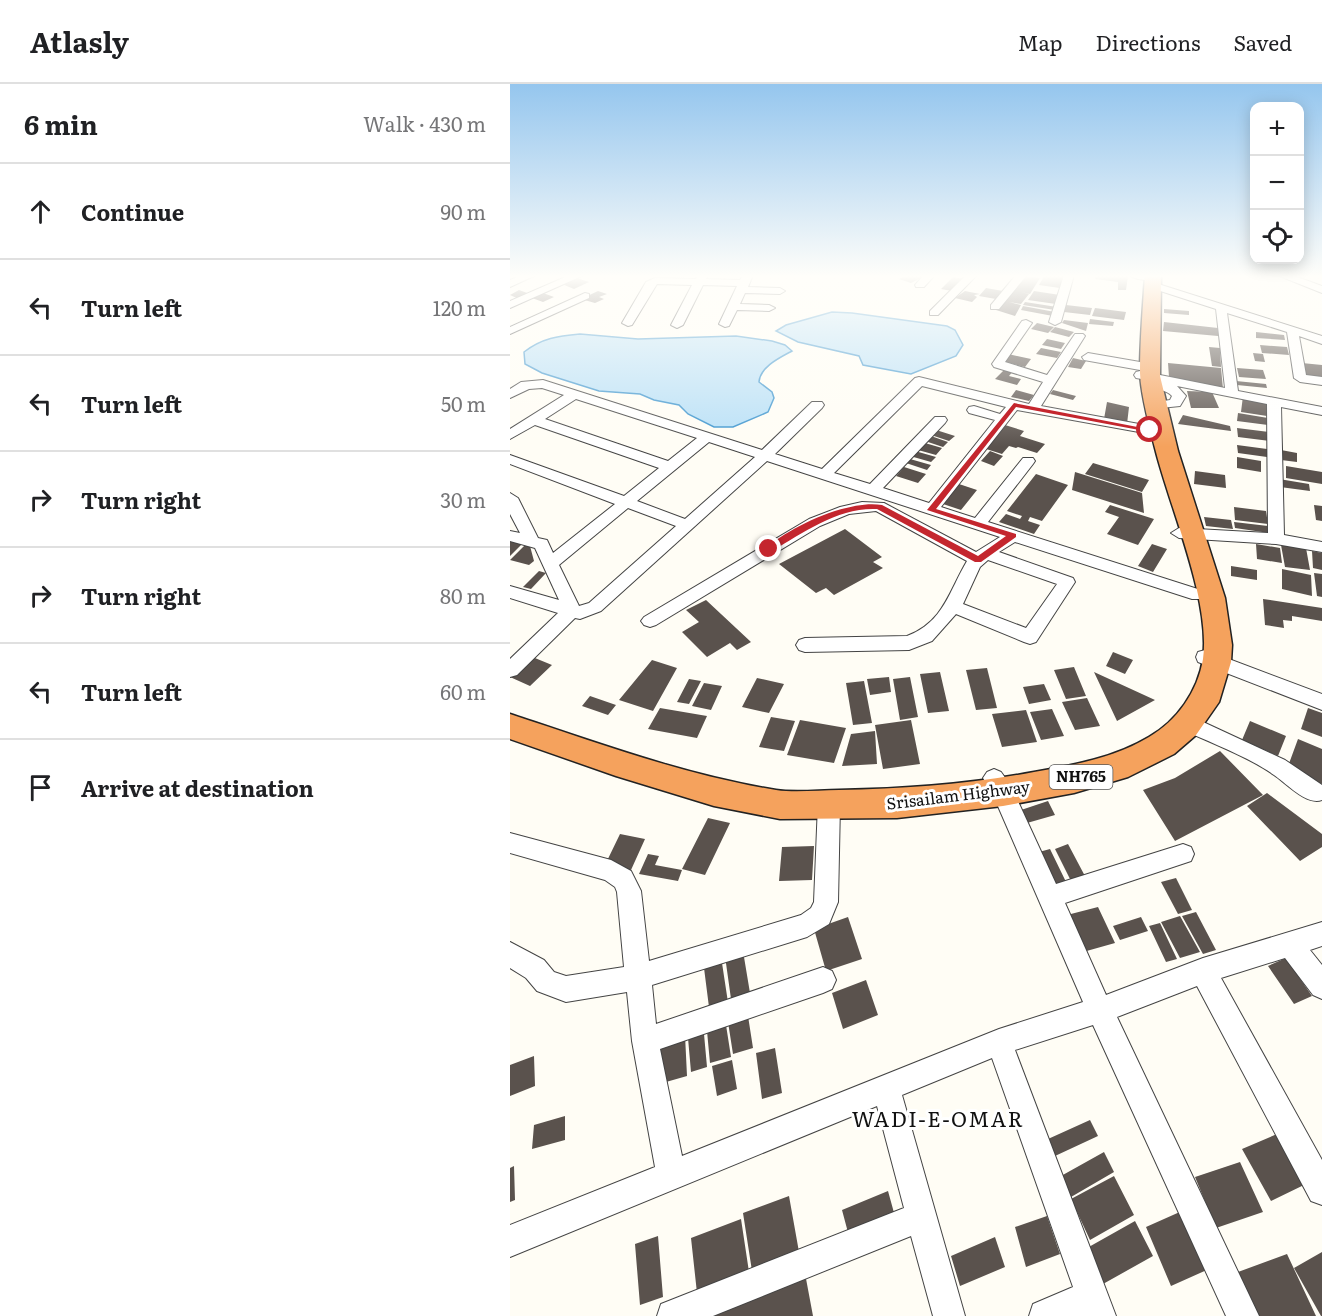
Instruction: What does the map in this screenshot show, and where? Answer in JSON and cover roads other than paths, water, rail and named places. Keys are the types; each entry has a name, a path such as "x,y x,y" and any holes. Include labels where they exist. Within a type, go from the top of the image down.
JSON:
{"highway":[{"name":"Srisailam Highway","path":"510,726 616,763 714,792 780,805 897,804 999,785 1130,749 1165,727 1186,701 1211,660 1186,534 1148,389 1147,332"},
{"name":"Srisailam Highway","path":"510,712 651,758 757,782 829,789 999,785 1074,779 1128,764 1163,746 1188,723 1204,702 1217,623 1186,534"}],"street":[{"path":"1019,332 998,364 1052,381"},
{"path":"1224,332 1233,392"},
{"path":"1292,332 1304,393 1322,411"},
{"path":"1299,332 1322,340"},
{"path":"1033,408 1079,336"},
{"path":"1088,357 1148,389"},
{"path":"823,476 919,381 1033,408 1148,389 1233,392 1274,401 1304,393 1322,381"},
{"path":"510,394 526,386 537,384 575,394 763,457 1198,595"},
{"path":"510,435 575,394"},
{"path":"1274,401 1276,539"},
{"path":"510,592 580,613 595,607 763,457 817,405"},
{"path":"931,510 1014,405"},
{"path":"974,410 1004,419"},
{"path":"534,420 670,467"},
{"path":"873,491 940,420"},
{"path":"551,563 706,438"},
{"path":"510,459 687,525"},
{"path":"978,524 1028,461"},
{"path":"510,498 531,540"},
{"path":"650,621 816,521 864,506 879,507 981,556 1067,582 1030,637 952,606"},
{"path":"1186,534 1276,539 1322,547"},
{"path":"510,536 541,544 572,610"},
{"path":"805,645 909,643 926,636 960,595 973,565 981,556 1013,536"},
{"path":"510,670 572,610"},
{"path":"1211,660 1322,702"},
{"path":"1188,723 1278,766 1316,793"},
{"path":"999,785 1100,1010 1243,1316"},
{"path":"510,954 535,969 546,982 566,989 638,977 807,925 820,916 826,902 829,804"},
{"path":"510,843 611,871 623,879 628,891 645,1041 671,1175"},
{"path":"1049,897 1183,854"},
{"path":"510,1241 999,1042 1100,1010 1203,971 1322,934"},
{"path":"1291,945 1322,986"},
{"path":"1203,971 1322,1190"},
{"path":"645,1041 823,980"},
{"path":"999,1042 1096,1305 1045,1316"},
{"path":"886,1088 949,1316"},
{"path":"673,1316 922,1216"}],"water":[{"path":"779,332 956,332 963,345 956,356 911,374 863,365 859,356 798,342"},
{"path":"580,334 638,339 736,336 772,341 785,345 792,351 771,364 760,377 759,382 772,392 774,398 768,412 733,427 714,427 688,414 679,405 654,400 640,394 599,391 542,373 525,364 524,352 537,344 557,337"}],"district":[{"name":"WADI-E-OMAR","path":"938,1120"}]}
